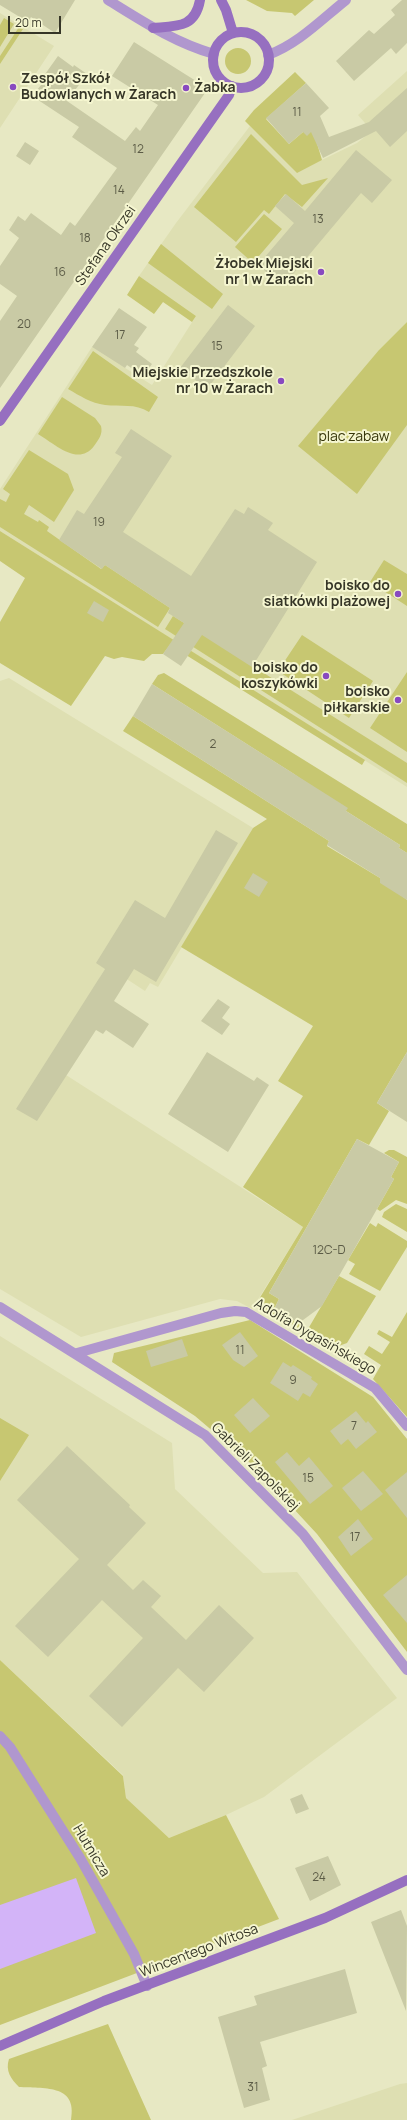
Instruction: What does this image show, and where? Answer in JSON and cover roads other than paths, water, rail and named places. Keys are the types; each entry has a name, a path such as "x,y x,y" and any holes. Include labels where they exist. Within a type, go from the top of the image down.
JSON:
{"street":[{"path":"108,0 153,28 192,47 214,54"},
{"path":"153,28 179,26 188,22 196,13 200,0"},
{"path":"220,0 226,10 232,34"},
{"path":"268,55 283,50 346,0"},
{"path":"242,32 251,34 265,46 268,55 267,69 259,81 251,86 242,88 232,86 219,77 213,62 214,54 218,45 224,38 232,34 242,32"},
{"name":"Stefana Okrzei","path":"0,421 229,95 232,86"},
{"name":"Gabrieli Zapolskiej","path":"0,1307 77,1353 205,1435 303,1534 407,1670"},
{"name":"Adolfa Dygasińskiego","path":"77,1353 221,1313 235,1311 246,1312 374,1388 385,1397 407,1426"},
{"name":"Hutnicza","path":"0,1736 14,1752 80,1858 134,1954 147,1986"},
{"name":"Wincentego Witosa","path":"0,2046 104,2001 325,1918 407,1880"}],"place":[{"name":"Zespół Szkół Budowlanych w Żarach","path":"13,87"},
{"name":"Żabka","path":"186,88"},
{"name":"Żłobek Miejski nr 1 w Żarach","path":"321,272"},
{"name":"Miejskie Przedszkole nr 10 w Żarach","path":"281,381"},
{"name":"boisko do siatkówki plażowej","path":"398,594"},
{"name":"boisko do koszykówki","path":"326,676"},
{"name":"boisko piłkarskie","path":"398,700"}],"park label":[{"name":"plac zabaw","path":"354,437"}]}
